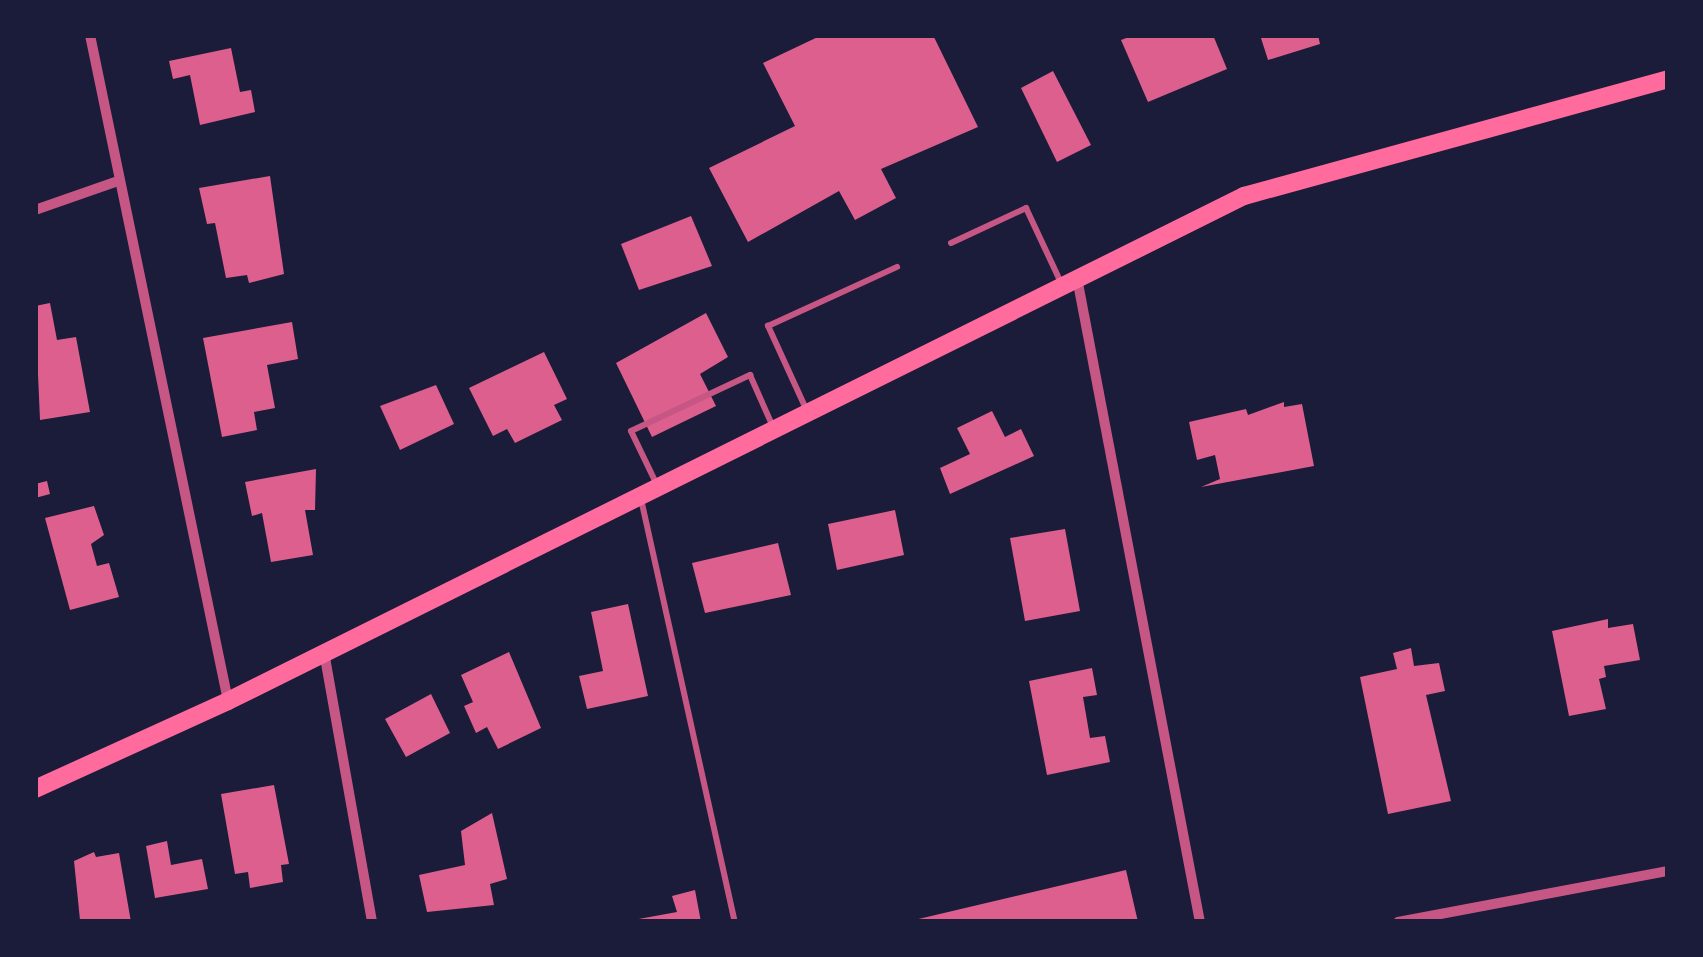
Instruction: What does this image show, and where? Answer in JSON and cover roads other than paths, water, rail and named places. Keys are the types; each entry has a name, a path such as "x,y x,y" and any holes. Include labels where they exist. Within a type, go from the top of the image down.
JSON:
{"main road":[{"path":"35,789 228,701 1244,196 1668,79"}],"street":[{"path":"90,35 228,701"},
{"path":"35,210 118,181"},
{"path":"1070,282 1200,922"},
{"path":"324,651 372,922"},
{"path":"1398,922 1668,871"}],"lane":[{"path":"950,242 1026,208 1070,282"},
{"path":"808,412 768,326 898,267"},
{"path":"736,922 649,490 631,431 750,375 773,428"}]}
